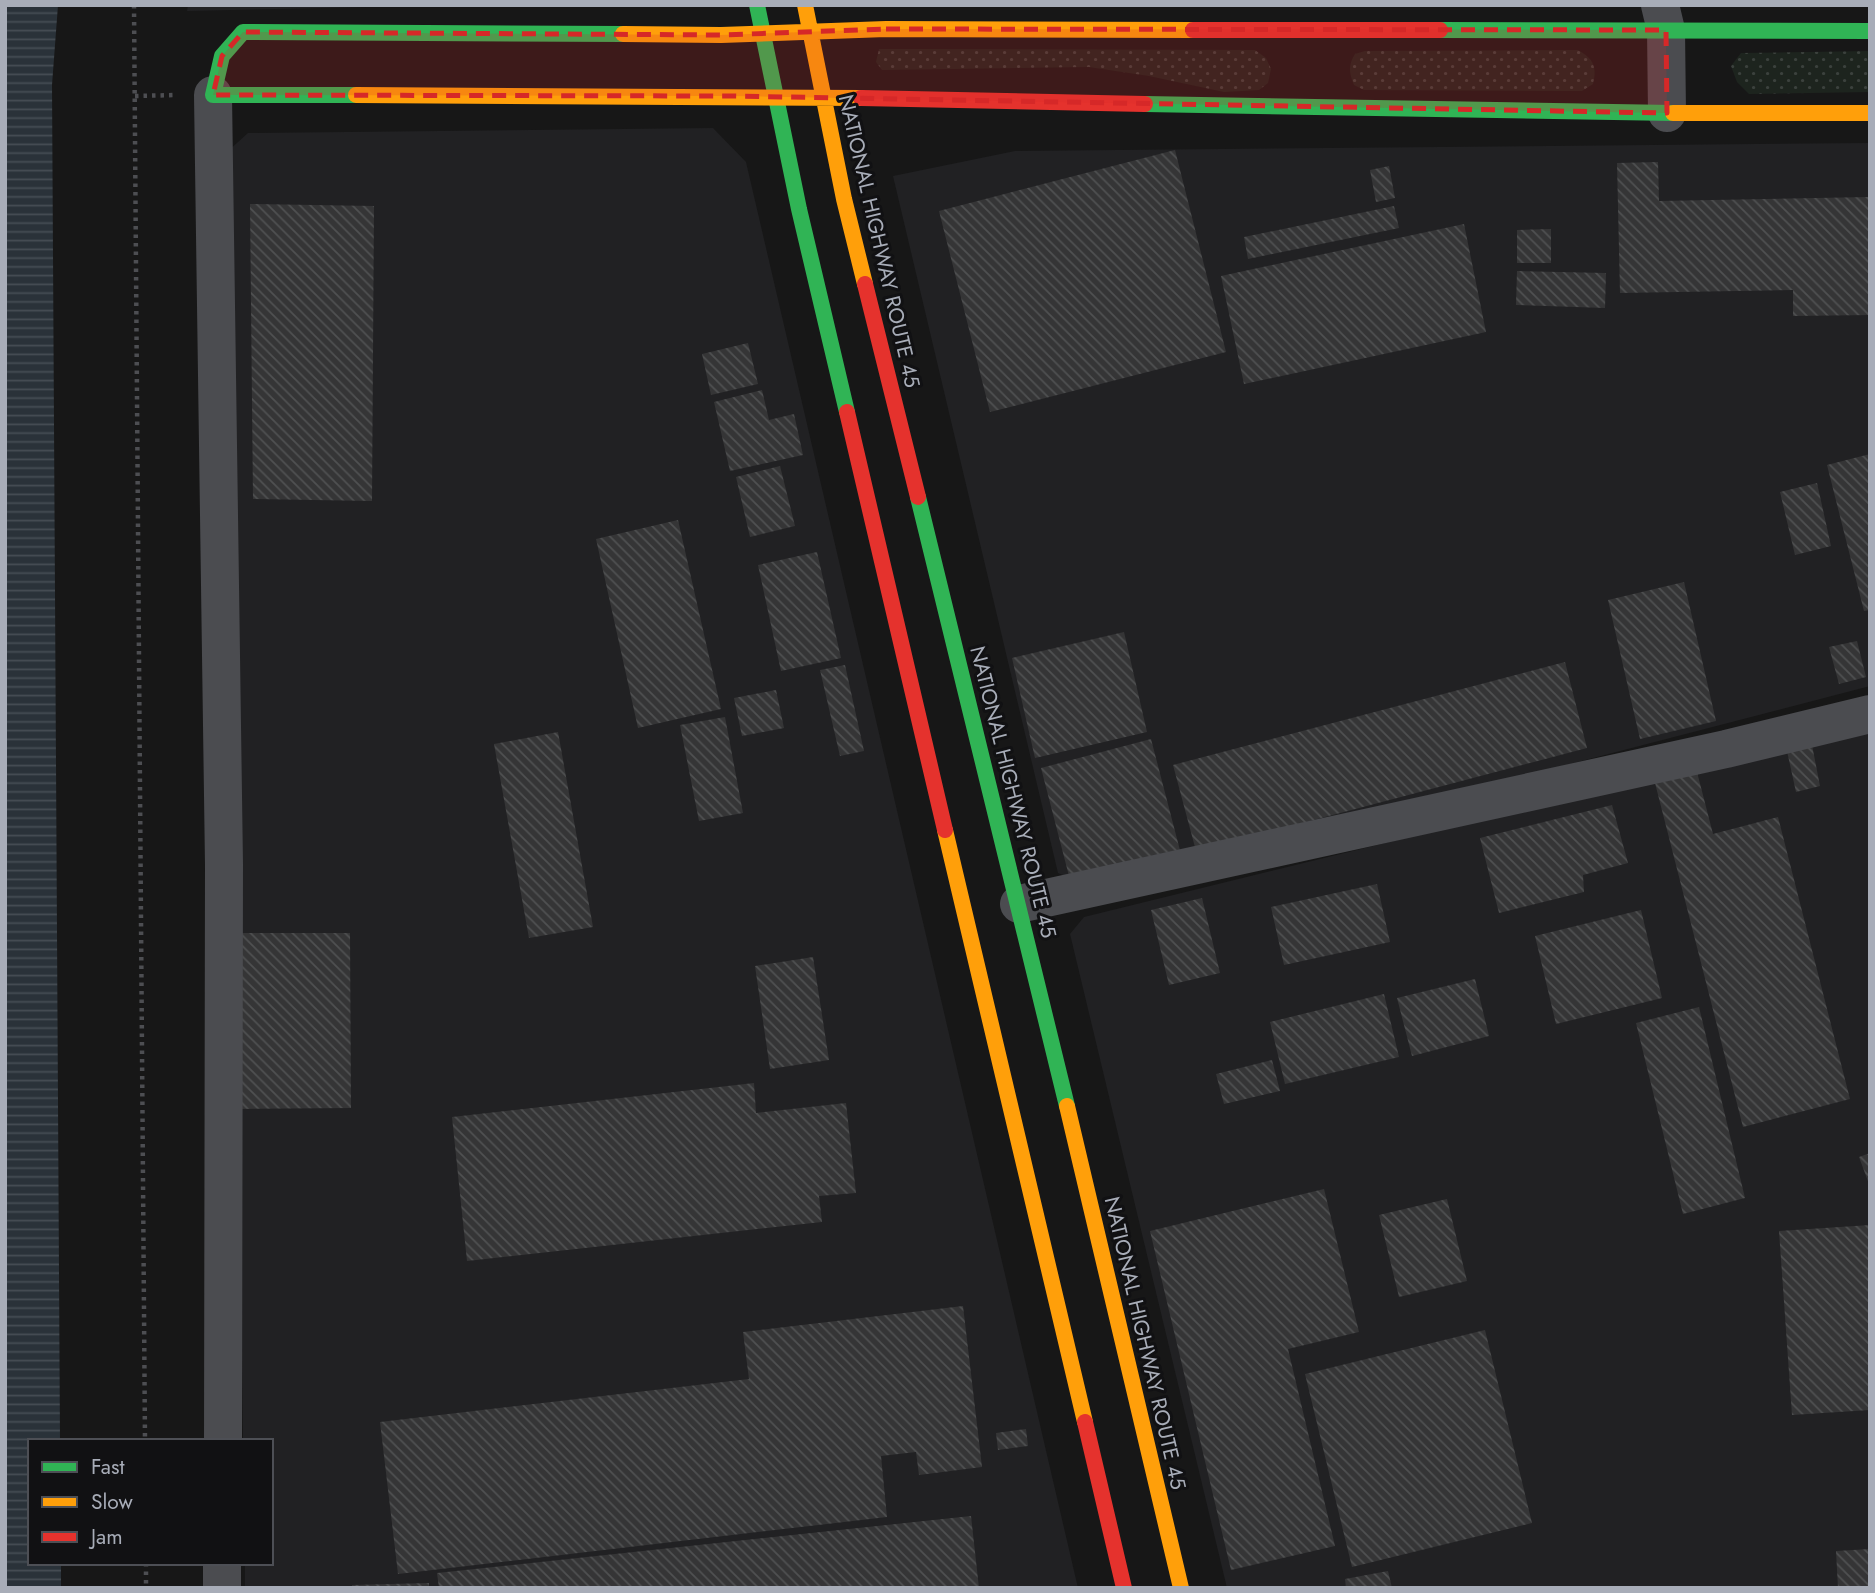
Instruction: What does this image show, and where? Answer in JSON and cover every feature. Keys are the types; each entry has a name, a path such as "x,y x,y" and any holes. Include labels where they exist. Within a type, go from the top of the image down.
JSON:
{"main road":[{"path":"757,5 802,223 1124,1588"},
{"name":"NATIONAL HIGHWAY ROUTE 45","path":"805,5 844,199 1020,904 1181,1588"},
{"path":"195,95 222,56 243,32 810,33 884,17 1663,18 1870,31"},
{"path":"195,95 776,98 1667,113 1870,113"}],"street":[{"path":"1663,18 1667,113"},
{"path":"195,95 224,865 223,1439"},
{"path":"1020,904 1726,750 1870,714"},
{"path":"222,1565 222,1588"}],"path":[{"path":"134,5 145,1439"},
{"path":"135,96 195,95"},
{"path":"146,1565 146,1588"}],"highlighted area":[{"path":"886,29 1666,30 1667,113 732,96 213,95 222,56 243,32 721,35"}],"shaded area":[{"path":"5,5 58,5 52,85 60,1439 28,1439 28,1565 61,1565 61,1588 5,1588"},
{"path":"188,5 459,5 187,11"},
{"path":"879,49 1255,50 1266,58 1271,69 1268,83 1259,90 1224,92 1089,67 882,70 876,62"},
{"path":"1578,50 1591,60 1595,73 1593,84 1582,91 1364,90 1354,85 1350,73 1355,54 1365,51"},
{"path":"1870,51 1870,92 1749,94 1737,82 1731,66 1741,53"},
{"path":"713,128 746,162 1078,1588 245,1588 245,1565 273,1565 273,1439 243,1439 227,152 248,133"},
{"path":"1870,143 1870,686 1093,888 1058,873 893,176 1015,151"},
{"path":"1870,724 1870,1588 1227,1588 1070,934 1084,917"}],"building":[{"path":"1175,150 1226,352 990,412 939,211"},
{"path":"1658,162 1659,201 1868,197 1870,315 1793,316 1793,290 1620,293 1617,163"},
{"path":"1389,166 1395,198 1376,202 1370,170"},
{"path":"250,204 374,206 372,501 253,499"},
{"path":"1394,206 1399,228 1248,259 1244,237"},
{"path":"1464,224 1486,332 1244,384 1221,276"},
{"path":"1551,229 1551,263 1517,263 1517,230"},
{"path":"1517,271 1606,273 1605,308 1516,305"},
{"path":"748,343 758,384 711,395 702,354"},
{"path":"762,390 769,420 794,414 803,455 730,471 714,402"},
{"path":"1870,454 1870,610 1864,611 1827,465"},
{"path":"780,466 795,526 750,537 736,477"},
{"path":"1817,483 1831,546 1795,555 1780,492"},
{"path":"678,520 721,709 638,728 596,539"},
{"path":"817,552 841,658 781,671 758,565"},
{"path":"1684,582 1716,721 1640,739 1608,600"},
{"path":"1124,632 1147,732 1035,758 1012,658"},
{"path":"1857,641 1866,677 1839,684 1829,647"},
{"path":"1565,662 1587,748 1196,851 1173,765"},
{"path":"845,665 864,751 840,756 820,670"},
{"path":"776,690 784,728 742,736 734,698"},
{"path":"725,717 743,813 699,821 680,725"},
{"path":"558,732 593,927 529,938 494,744"},
{"path":"1151,739 1182,858 1069,876 1041,768"},
{"path":"1812,745 1820,786 1796,792 1787,751"},
{"path":"1697,772 1713,834 1778,817 1850,1099 1743,1127 1655,783"},
{"path":"1612,805 1628,863 1583,875 1584,892 1499,913 1480,838"},
{"path":"1377,884 1390,942 1284,965 1271,907"},
{"path":"1202,898 1220,973 1169,985 1151,910"},
{"path":"1641,910 1662,998 1556,1024 1535,936"},
{"path":"237,933 350,933 351,1108 238,1109"},
{"path":"813,957 829,1060 770,1069 755,966"},
{"path":"1475,979 1489,1036 1412,1056 1397,998"},
{"path":"1384,994 1399,1057 1285,1084 1270,1022"},
{"path":"1699,1007 1745,1198 1683,1214 1636,1023"},
{"path":"1272,1060 1280,1091 1224,1104 1216,1074"},
{"path":"754,1083 756,1113 846,1103 856,1193 819,1196 822,1222 467,1261 452,1117"},
{"path":"1870,1153 1870,1184 1869,1184 1859,1157"},
{"path":"1324,1189 1359,1332 1288,1349 1335,1546 1231,1570 1150,1231"},
{"path":"1447,1199 1467,1281 1399,1297 1379,1215"},
{"path":"1870,1225 1870,1410 1792,1415 1779,1231"},
{"path":"963,1306 982,1467 919,1475 916,1452 881,1456 887,1517 398,1574 380,1422 749,1379 743,1332"},
{"path":"1485,1330 1532,1523 1352,1567 1305,1374"},
{"path":"1026,1429 1028,1446 998,1450 996,1433"},
{"path":"971,1516 979,1588 439,1588 437,1573"},
{"path":"1870,1549 1870,1588 1838,1588 1836,1551"},
{"path":"1388,1571 1392,1588 1346,1588 1345,1579"},
{"path":"429,1583 429,1588 352,1588 352,1585"}],"traffic: fast":[{"path":"757,5 799,209 847,412"},
{"path":"1440,30 1870,31"},
{"path":"356,95 213,95 222,56 243,32 623,34"},
{"path":"1145,104 1673,113"},
{"path":"918,497 1067,1106"}],"traffic: slow":[{"path":"805,5 844,199 865,284"},
{"path":"623,34 721,35 886,29 1193,30"},
{"path":"356,95 861,98"},
{"path":"1673,113 1870,113"},
{"path":"945,830 1085,1422"},
{"path":"1067,1106 1181,1588"}],"traffic: jam":[{"path":"1193,30 1440,30"},
{"path":"861,98 1145,104"},
{"path":"865,284 918,497"},
{"path":"847,412 945,830"},
{"path":"1085,1422 1124,1588"}]}
